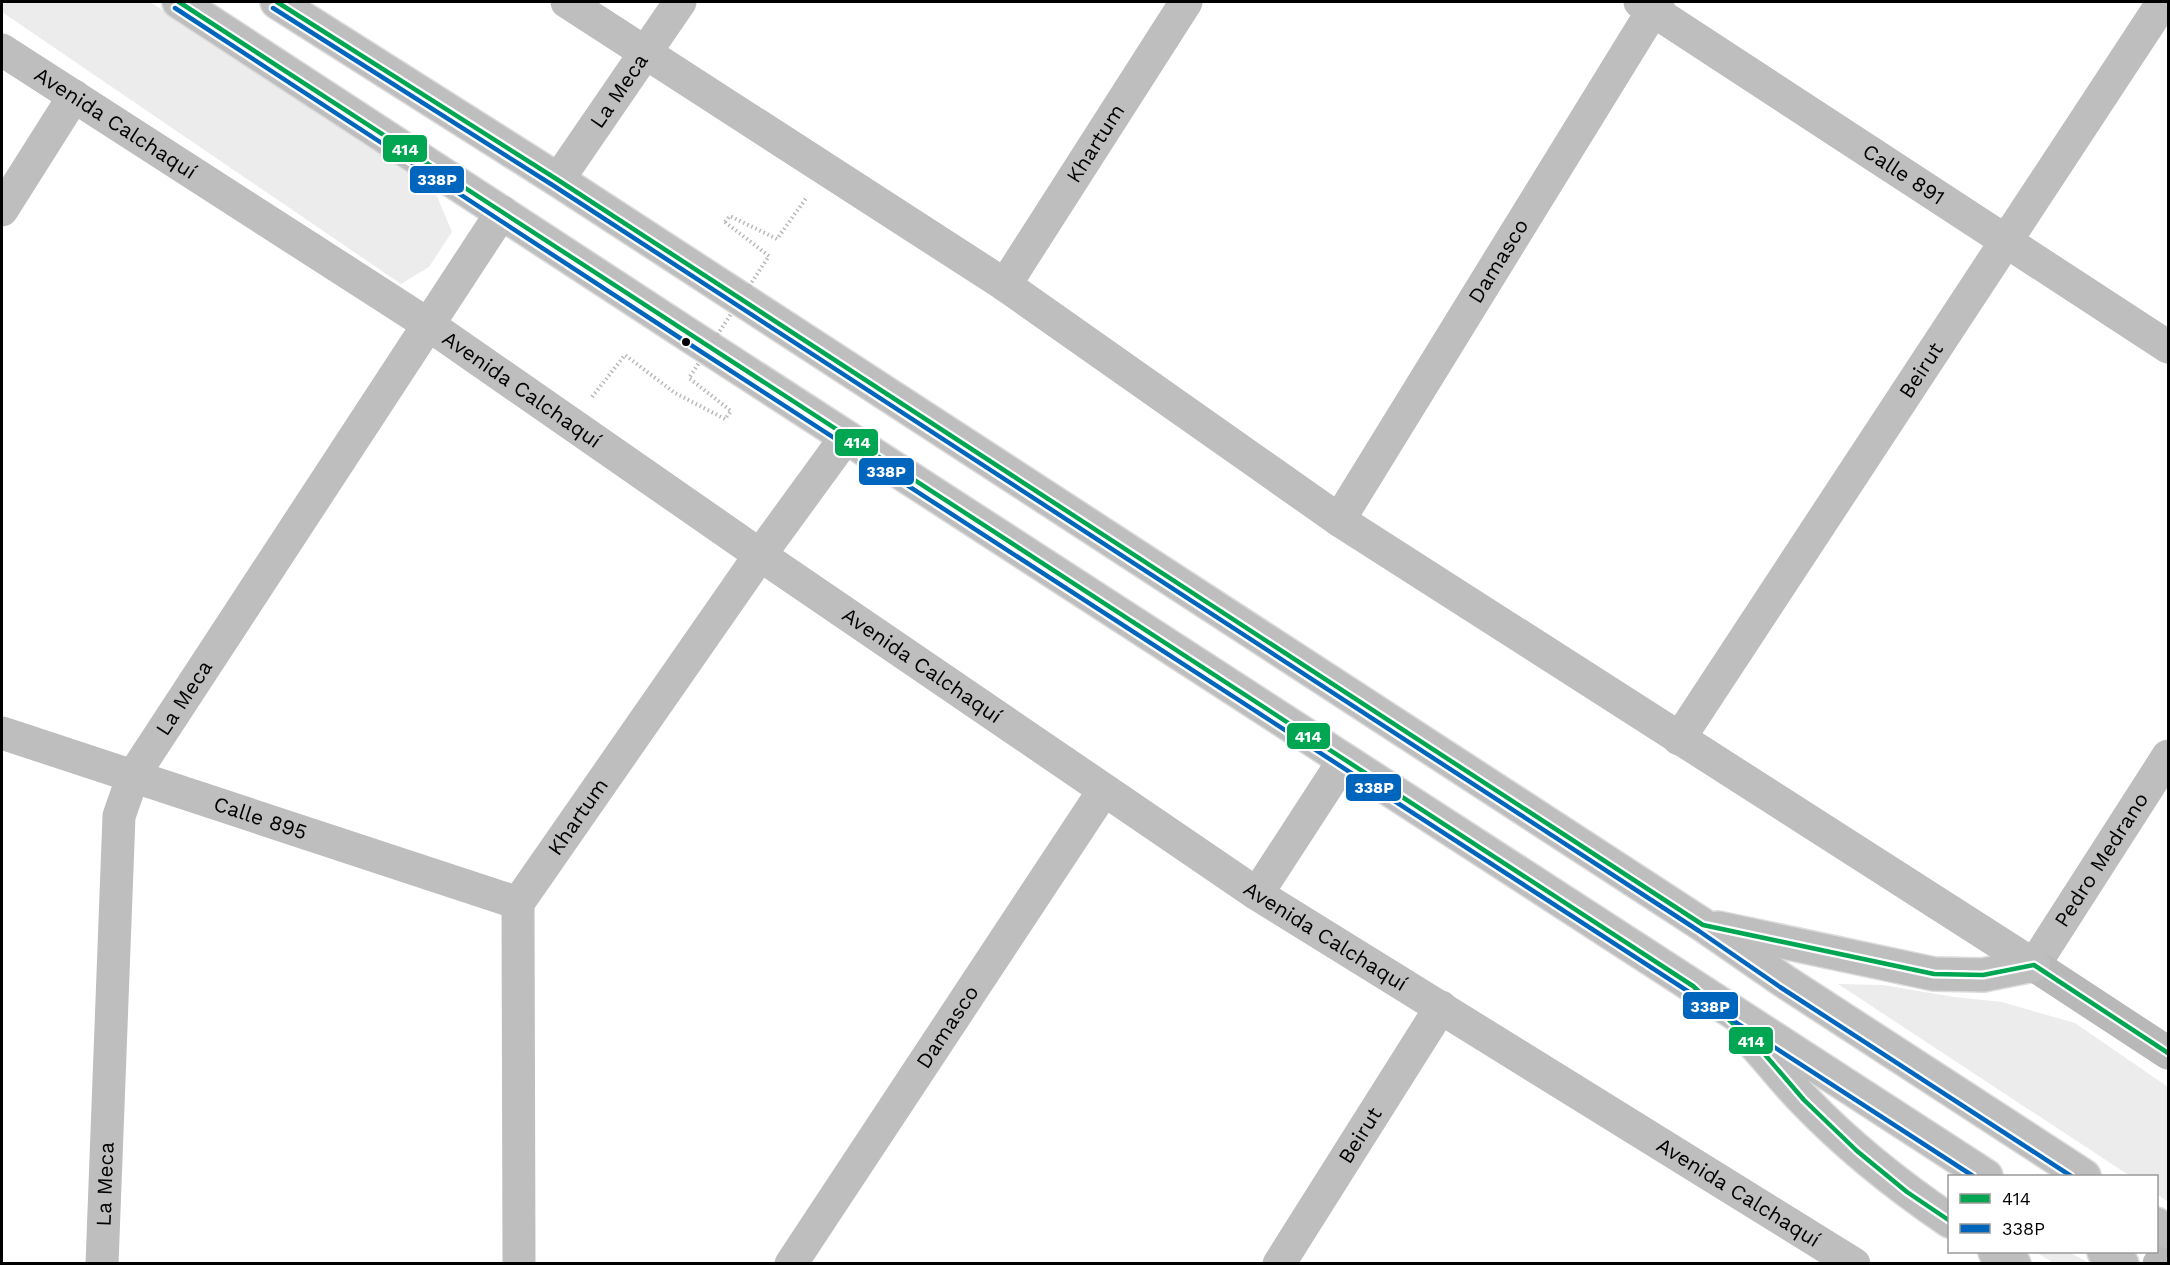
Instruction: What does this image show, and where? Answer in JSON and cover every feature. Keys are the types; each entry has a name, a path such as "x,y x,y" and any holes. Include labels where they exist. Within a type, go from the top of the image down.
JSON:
{"main road":[{"path":"2034,965 2169,1053"},
{"path":"2159,1263 2169,1252"}],"street":[{"path":"179,2 1984,1175"},
{"path":"277,2 558,180 1703,925 1784,981 2082,1175"},
{"path":"567,2 1005,285 1339,520 2034,965"},
{"name":"La Meca","path":"558,180 680,2"},
{"name":"Khartum","path":"1005,285 1186,2"},
{"name":"Beirut","path":"1679,739 2163,2"},
{"name":"Calle 891","path":"1650,4 2169,347"},
{"name":"Damasco","path":"1339,520 1650,4"},
{"name":"Avenida Calchaquí","path":"2,50 429,325 760,555 1257,894 1854,1263"},
{"path":"2,210 74,96"},
{"name":"La Meca","path":"102,1263 119,816 133,776 502,212"},
{"name":"Khartum","path":"518,903 760,555 846,437"},
{"name":"Calle 895","path":"2,733 518,903"},
{"name":"Pedro Medrano","path":"2034,965 2169,756"},
{"path":"1257,894 1344,760"},
{"name":"Damasco","path":"791,1263 1104,790"},
{"path":"518,903 519,1263"},
{"path":"1703,925 1934,974 1983,975 2034,965"},
{"path":"1693,986 1753,1042 1804,1100 1857,1151 1907,1192 1948,1220"},
{"name":"Beirut","path":"1279,1263 1441,1007"},
{"path":"1998,1253 2014,1263"},
{"path":"2107,1253 2122,1263"}],"path":[{"path":"571,424 625,355 675,393 725,419 731,411 689,378 769,256 725,222 730,216 777,239 826,170"}],"shaded area":[{"path":"2,2 150,2 432,184 452,232 429,267 401,284 2,12"},
{"path":"1838,984 1883,985 1954,997 2002,1002 2075,1023 2168,1087 2168,1202 2158,1195 2158,1175 2128,1175"},
{"path":"2038,1253 2071,1253 2089,1263 2053,1263"}],"transit line":[{"name":"414","path":"179,2 1693,986 1761,1050 1804,1100 1857,1151 1907,1192 1948,1220"},
{"name":"414","path":"277,2 558,180 1703,925 1934,974 1983,975 2034,965 2168,1053"},
{"name":"338P","path":"175,8 1971,1175"},
{"name":"338P","path":"273,8 554,186 1699,931 1780,987 2069,1175"}]}
